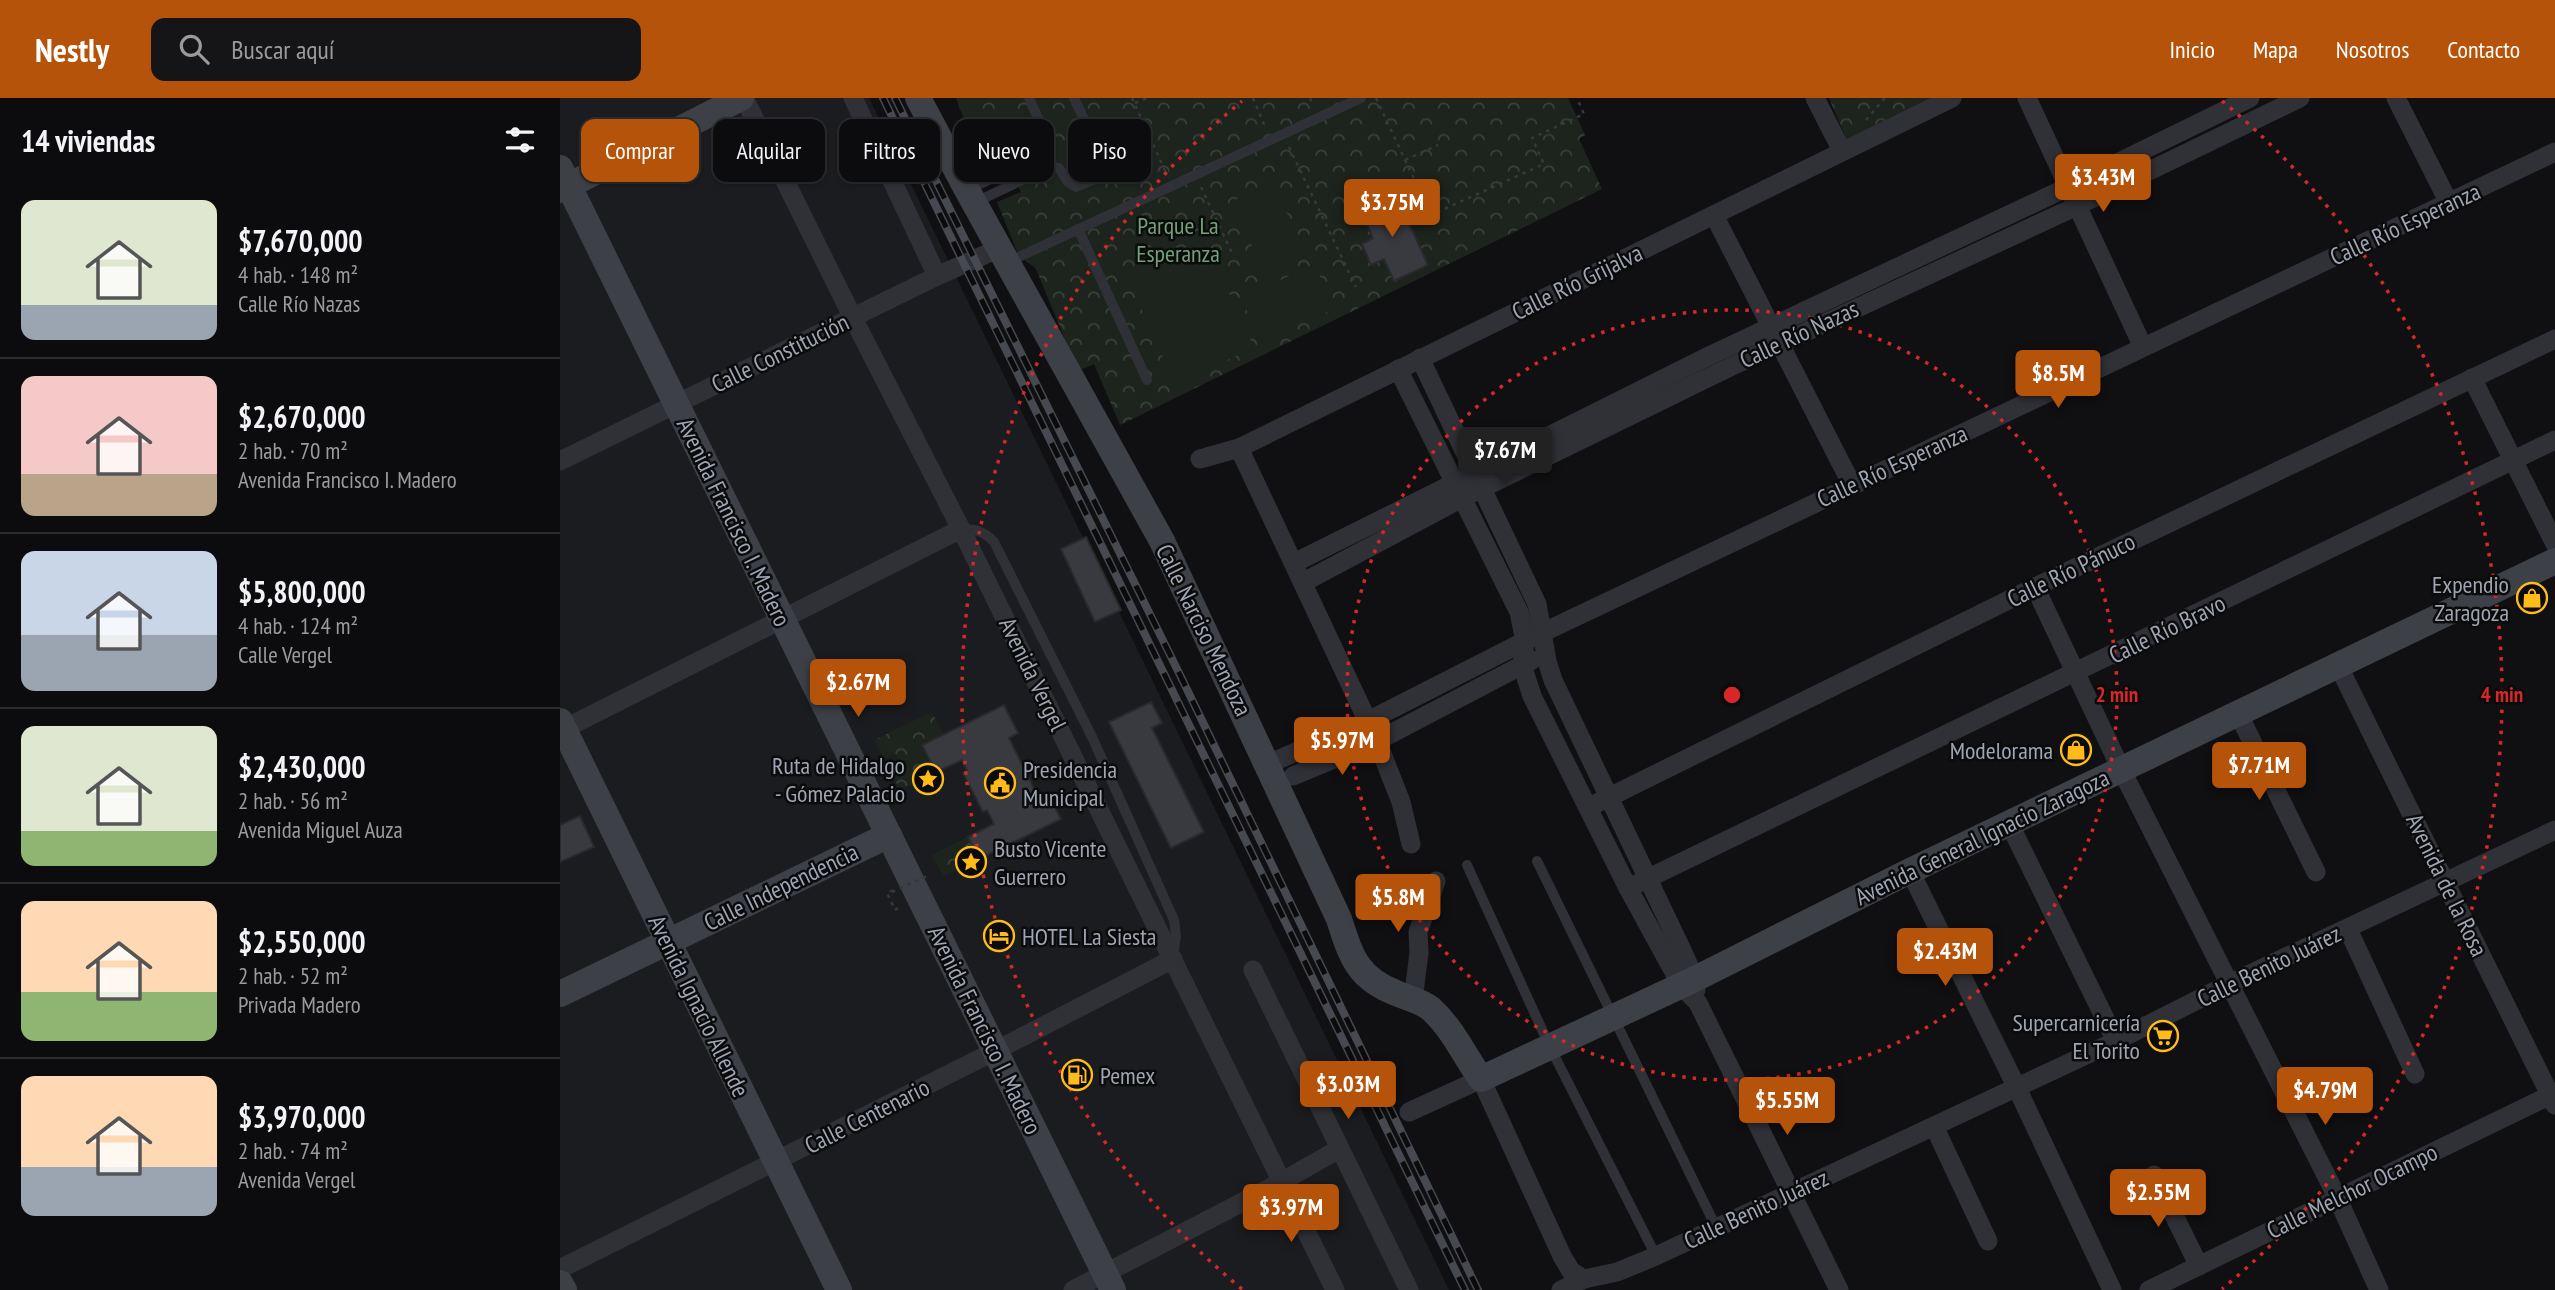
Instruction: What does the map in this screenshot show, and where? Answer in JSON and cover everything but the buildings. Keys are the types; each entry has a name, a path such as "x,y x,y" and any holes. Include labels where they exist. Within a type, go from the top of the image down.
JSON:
{"main road":[{"path":"563,181 743,98"},
{"name":"Calle Narciso Mendoza","path":"918,98 1162,541 1268,764 1359,968 1382,988 1428,1006 1451,1030 1481,1079"},
{"name":"Calle Narciso Mendoza","path":"936,98 946,152"},
{"name":"Avenida Francisco I. Madero","path":"563,181 676,403 1109,1282"},
{"name":"Avenida General Ignacio Zaragoza","path":"1481,1079 1613,1017 1691,989 1910,871 2555,561"},
{"name":"Avenida Ignacio Allende","path":"561,727 839,1290"},
{"name":"Calle Independencia","path":"560,994 889,835"},
{"path":"560,1283 564,1290"}],"street":[{"name":"Avenida Vergel","path":"743,98 961,529 1335,1290"},
{"path":"853,98 937,276"},
{"path":"1815,98 1842,151"},
{"name":"Calle Río Grijalva","path":"1200,459 1239,448 1952,98"},
{"path":"2027,98 2143,347"},
{"name":"Calle Río Nazas","path":"1294,563 1479,480 2250,98"},
{"name":"Calle Río Nazas","path":"1775,335 2077,206 2300,98"},
{"path":"2396,98 2448,203"},
{"name":"Calle Río Esperanza","path":"1268,764 1368,721 1524,641 2555,152"},
{"path":"1714,215 1853,485"},
{"name":"Calle Constitución","path":"560,461 937,276 1004,255"},
{"name":"Calle Río Pánuco","path":"1589,807 2035,587 2555,339"},
{"path":"1420,358 1537,604 1545,654 1553,680 1648,878 1691,989 1839,1290"},
{"path":"1398,369 1519,612 1524,641 1522,665 1532,696 1628,888 1691,989"},
{"path":"2472,379 2555,544"},
{"name":"Calle Río Bravo","path":"1628,888 2555,440"},
{"path":"1239,448 1377,741 1401,802 1411,844"},
{"name":"Calle Río Nazas","path":"1304,582 1458,490"},
{"path":"561,727 961,529"},
{"path":"2035,587 2121,769 2337,1197 2379,1290"},
{"path":"1293,776 1377,741 1545,654"},
{"name":"Avenida de la Rosa","path":"2338,665 2553,1098"},
{"path":"2238,713 2316,872"},
{"path":"2009,823 2116,1041"},
{"name":"Calle Benito Juárez","path":"1561,1290 1584,1279 1617,1272 1656,1256 2017,1088 2231,983 2555,830"},
{"path":"1910,871 2017,1088 2112,1290"},
{"path":"1413,1000 1419,953 1418,932 1436,881"},
{"path":"2348,929 2415,1074"},
{"name":"Calle Centenario","path":"560,1269 1173,959"},
{"path":"1253,970 1409,1290"},
{"path":"1481,1079 1562,1256 1572,1271 1584,1279"},
{"name":"Avenida General Ignacio Zaragoza","path":"1409,1112 1481,1079"},
{"name":"Calle Melchor Ocampo","path":"2149,1290 2337,1197 2553,1098"},
{"path":"1934,1126 1988,1241"},
{"path":"1073,1290 1109,1282 1339,1149"},
{"path":"2154,1175 2199,1266"}],"lane":[{"path":"970,196 1048,150 1047,138 1029,98"},
{"path":"970,196 1051,166 1059,168 1068,183 1076,187 1107,174 1107,167 1074,98"},
{"path":"1004,255 1078,229 1361,98"},
{"path":"1078,229 1147,380"},
{"path":"1537,861 1716,1227"},
{"path":"1467,865 1550,1047 1656,1256"}],"path":[{"path":"1132,98 1172,186"},
{"path":"1135,103 1147,98"},
{"path":"1253,98 1271,140"},
{"path":"1376,98 1431,215 1544,163 1532,138 1584,114 1577,98"},
{"path":"1283,134 1356,287"},
{"path":"1405,160 1438,145"},
{"path":"1196,175 1232,253"},
{"path":"903,908 893,890 887,893 895,910 900,908 892,892 927,876"}],"shaded area":[{"path":"560,98 869,98 879,119 839,119 839,182 910,182 1449,1290 560,1290"}],"green space":[{"name":"Parque La Esperanza","path":"956,98 1568,98 1585,135 1579,139 1602,189 1120,425 1094,364 1078,371 1036,269 1018,254 997,202 1021,192 1016,182 1054,182 1054,119 964,119"},
{"path":"1829,98 1935,98 1847,140"},
{"path":"1272,182 1307,256 1266,275 1231,202"},
{"path":"1205,240 1254,348 1175,383 1126,275"},
{"path":"1315,265 1334,309 1260,341 1241,297"},
{"path":"932,712 943,734 922,745 936,772 900,790 893,776 904,771 896,754 884,759 874,740"},
{"path":"968,837 979,859 943,876 932,855"}],"railway":[{"path":"883,98 1465,1290"},
{"path":"895,98 1180,675 1478,1290"}],"place":[{"name":"Expendio Zaragoza","path":"2532,598"},
{"name":"Modelorama","path":"2076,750"},
{"name":"Ruta de Hidalgo - Gómez Palacio","path":"928,779"},
{"name":"Presidencia Municipal","path":"1000,783"},
{"name":"Busto Vicente Guerrero","path":"971,862"},
{"name":"HOTEL La Siesta","path":"999,936"},
{"name":"Supercarnicería El Torito","path":"2163,1036"},
{"name":"Pemex","path":"1077,1075"}]}
